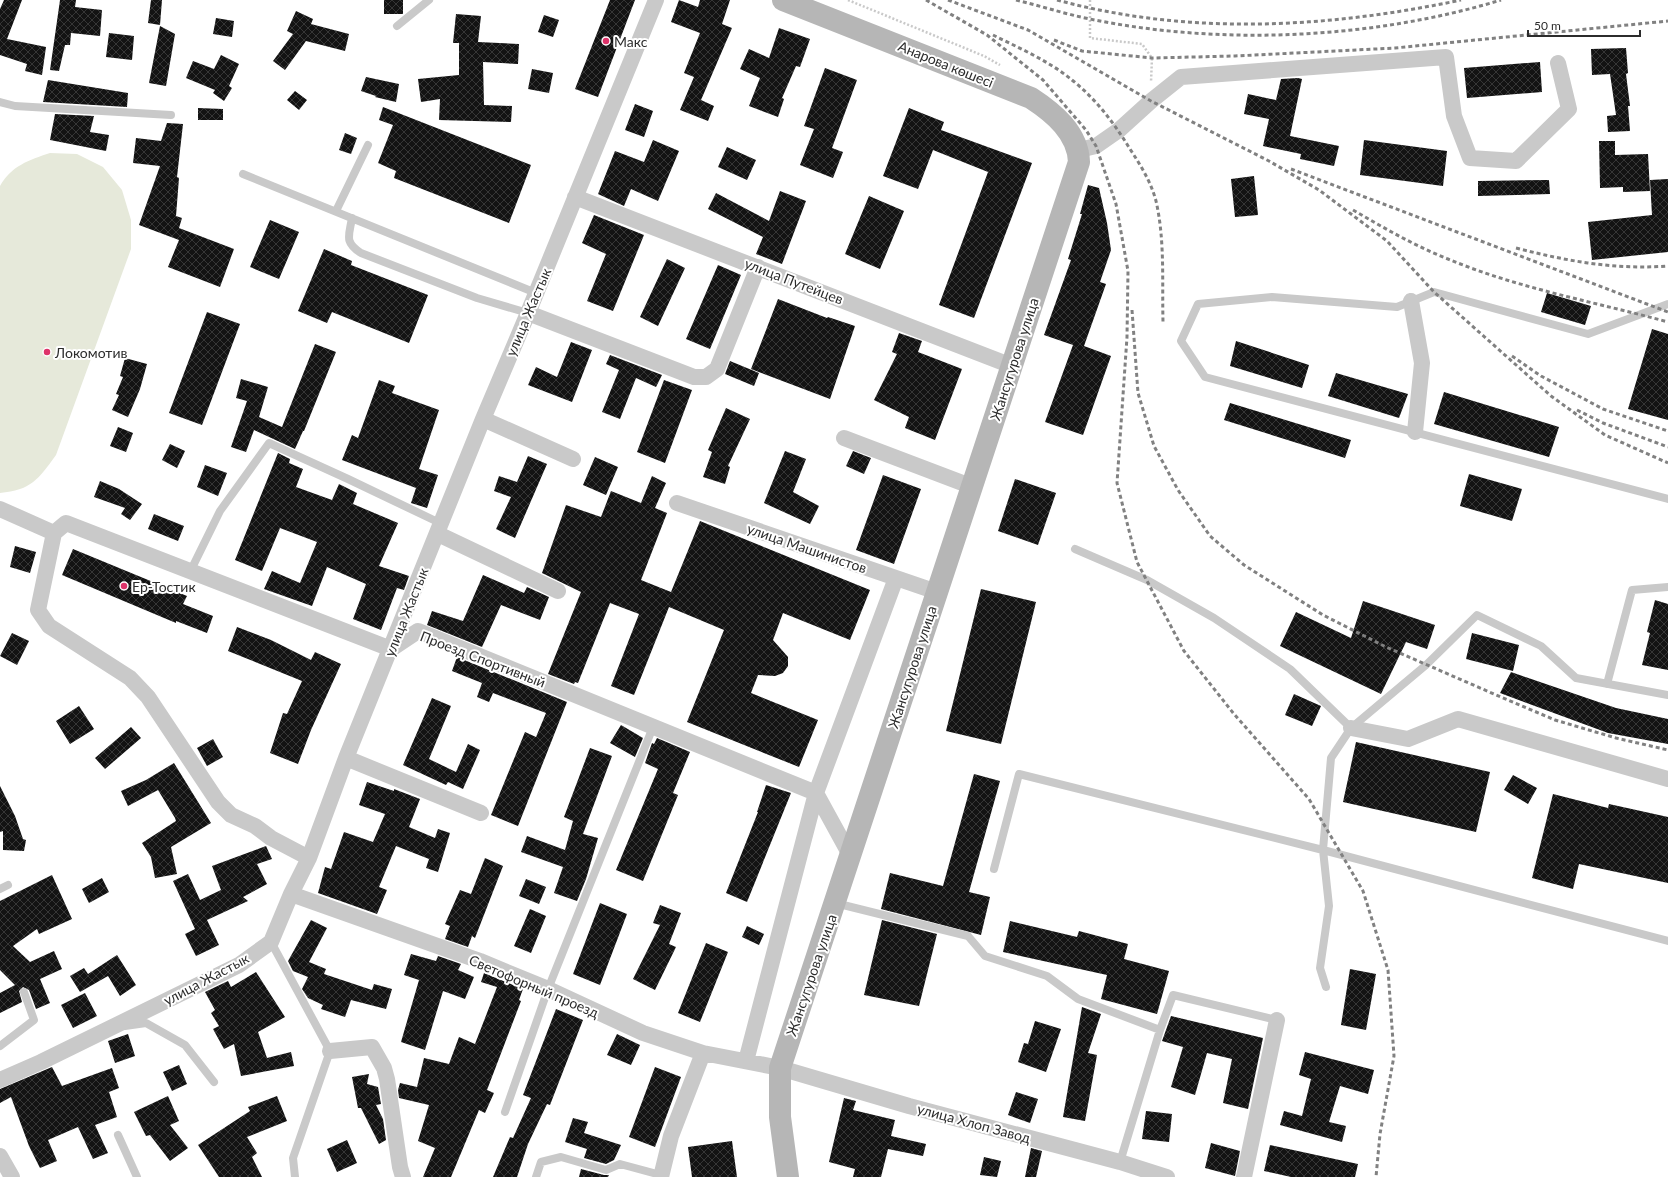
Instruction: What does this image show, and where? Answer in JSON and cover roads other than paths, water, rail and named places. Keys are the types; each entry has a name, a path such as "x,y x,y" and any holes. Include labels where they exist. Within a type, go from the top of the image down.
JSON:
{"street":[{"name":"улица Жастык","path":"0,1080 107,1030 239,965 271,942 291,894 309,858 346,758 440,529 483,419 576,197 656,0"},
{"name":"Анарова көшесі","path":"783,0 1031,98 1052,112 1064,125 1079,156"},
{"path":"1079,156 1119,130 1151,100 1181,77 1446,57 1454,116 1470,158 1516,161 1569,109 1558,63"},
{"name":"Жансугурова улица","path":"788,1177 780,1118 780,1068 973,487 1079,156"},
{"name":"улица Путейцев","path":"576,197 1012,366"},
{"path":"528,312 694,377 706,377 717,369 758,267"},
{"path":"1411,301 1422,363 1414,432"},
{"path":"483,419 573,459"},
{"path":"844,438 973,487"},
{"name":"улица Машинистов","path":"677,503 937,592"},
{"path":"0,509 54,533"},
{"path":"309,858 271,838 255,826 231,815 218,802 148,697 130,678 49,626 38,610 54,533 66,523 190,572 391,648"},
{"path":"440,529 558,591"},
{"path":"746,1062 816,793 896,578"},
{"name":"Проезд Спортивный","path":"391,648 418,631 816,793"},
{"path":"1351,728 1408,739 1458,718 1668,779"},
{"path":"346,758 481,813"},
{"path":"816,793 850,855"},
{"name":"Светофорный проезд","path":"291,894 480,962 548,989 643,1033 703,1053 780,1068"},
{"path":"1244,1177 1278,1020"},
{"path":"330,1051 372,1048 384,1068 387,1079 400,1167 403,1177"},
{"path":"661,1176 671,1136 703,1053"},
{"name":"улица Хлоп Завод","path":"780,1068 909,1106 1120,1162 1167,1177"},
{"path":"0,1156 12,1177"}],"lane":[{"path":"397,26 429,0"},
{"path":"0,102 15,106 171,115"},
{"path":"336,211 368,145"},
{"path":"243,174 536,293"},
{"path":"352,218 348,241 352,247 361,253 476,298 528,312"},
{"path":"1668,304 1588,334 1434,292 1397,307 1272,297 1198,304 1181,341 1205,377 1668,499"},
{"path":"190,572 220,511 269,443 348,478 440,529"},
{"path":"1075,549 1147,580 1214,618 1290,669 1351,728"},
{"path":"1607,684 1632,590 1668,587"},
{"path":"1326,987 1320,968 1328,906 1323,850 1331,758 1351,728 1426,665 1477,615 1541,646 1576,678 1668,695"},
{"path":"505,1112 548,989 653,727"},
{"path":"994,869 1019,774 1323,850 1668,941"},
{"path":"0,889 8,885"},
{"path":"835,903 968,936 985,956 1047,976 1078,999 1160,1030"},
{"path":"271,942 330,1051 293,1158 295,1177"},
{"path":"0,1046 34,1020 24,992"},
{"path":"1120,1162 1160,1030 1173,995 1278,1020"},
{"path":"107,1030 146,1023 185,1045 214,1082"},
{"path":"118,1135 137,1177"},
{"path":"536,1177 541,1162 562,1158 606,1170 620,1164 661,1176"}],"railway":[{"path":"926,0 987,35 1043,80 1086,130 1096,146 1116,204 1128,271 1127,337 1117,483 1137,562 1184,651 1234,714 1309,799 1363,891 1388,970 1394,1056 1380,1134 1376,1177"},
{"path":"948,0 1028,30 1151,101 1269,161 1319,190 1387,241 1434,292 1551,396 1605,435 1668,463"},
{"path":"1016,0 1081,17 1140,28 1191,33 1244,35 1297,34 1349,30 1401,23 1452,13 1501,0"},
{"path":"1057,0 1107,11 1157,19 1208,23 1259,24 1310,22 1360,17 1411,10 1461,0"},
{"path":"1054,40 1082,51 1152,58 1235,56 1395,48 1668,21"},
{"path":"993,35 1044,61 1081,87 1097,103 1111,121 1142,168 1154,194 1159,216 1162,246 1163,322"},
{"path":"1291,169 1668,312"},
{"path":"1353,210 1424,248 1474,269 1556,294 1668,322"},
{"path":"1516,248 1554,257 1591,263 1629,267 1668,266"},
{"path":"1132,310 1138,393 1154,446 1178,490 1210,536 1244,565 1323,615 1386,647 1555,720 1616,738 1668,750"},
{"path":"1512,356 1541,376 1603,409 1668,431"},
{"path":"1577,410 1603,423 1668,447"}],"place":[{"name":"Макс","path":"606,41"},
{"name":"Локомотив","path":"47,352"},
{"name":"Ер-Тостик","path":"124,586"}]}
